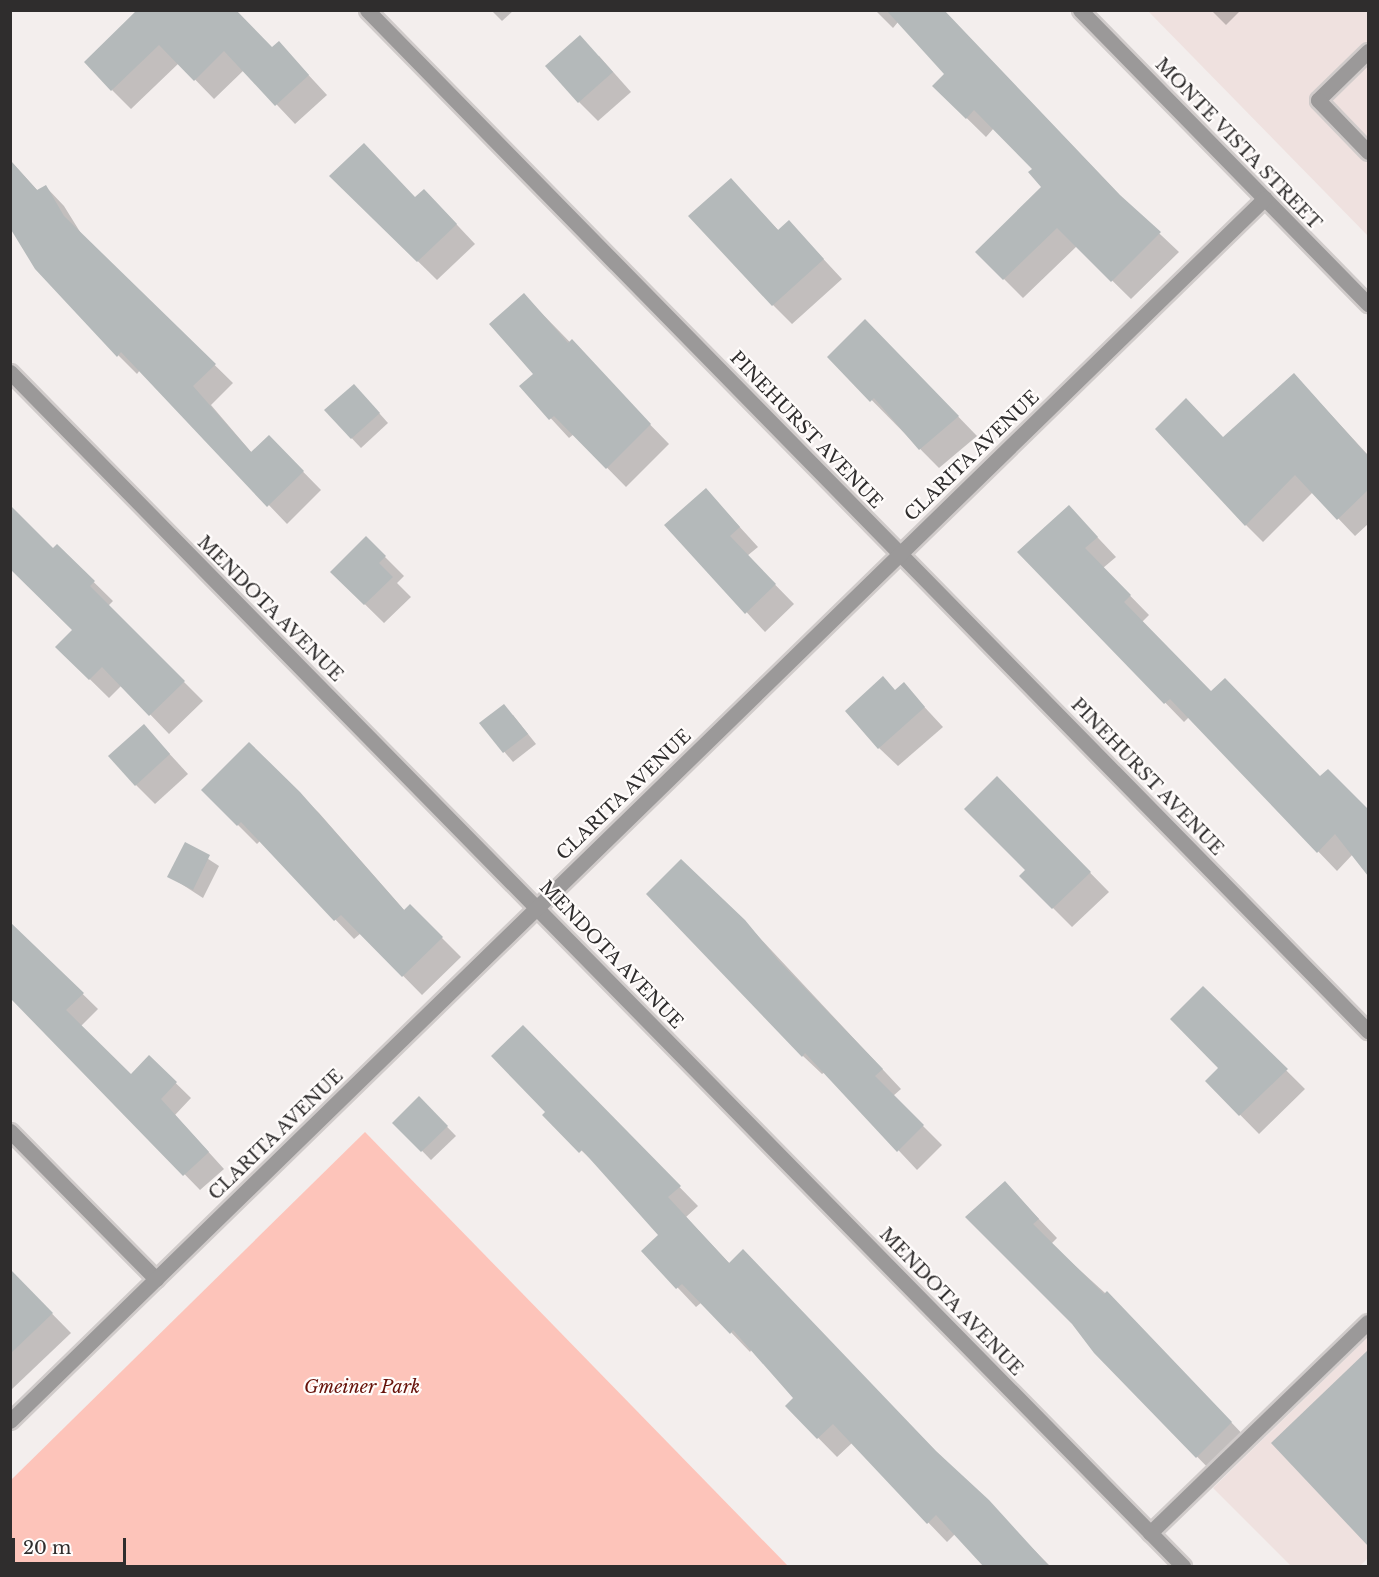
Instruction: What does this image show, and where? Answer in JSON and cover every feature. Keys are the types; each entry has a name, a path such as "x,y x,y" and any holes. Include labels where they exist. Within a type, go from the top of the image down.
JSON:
{"street":[{"name":"PINEHURST AVENUE","path":"368,10 1368,1031"},
{"name":"MONTE VISTA STREET","path":"1080,10 1368,304"},
{"path":"1368,51 1318,100 1368,152"},
{"name":"CLARITA AVENUE","path":"10,1421 1264,198"},
{"name":"MENDOTA AVENUE","path":"10,372 1183,1566"},
{"path":"10,1131 156,1279"},
{"path":"1150,1533 1368,1322"}],"shaded area":[{"path":"1148,11 1368,11 1368,236"},
{"path":"1368,1337 1368,1558 1360,1566 1291,1566 1213,1488"}],"green space":[{"name":"Gmeiner Park","path":"365,1132 788,1566 11,1566 11,1480"}],"building":[{"path":"137,10 236,10 272,47 279,41 309,75 275,106 224,51 194,81 159,45 111,91 84,62"},
{"path":"886,10 944,10 1120,195 1161,232 1111,282 1057,228 1003,280 975,252 1041,187 1028,172 1032,169 974,110 966,119 932,86 944,74"},
{"path":"580,35 613,72 578,103 545,66"},
{"path":"364,143 415,197 424,189 457,224 417,262 329,176"},
{"path":"10,160 37,190 46,185 64,216 216,364 193,386 251,452 269,435 304,471 267,507 121,352 117,357 35,269 10,228"},
{"path":"731,178 778,230 789,220 824,259 772,306 688,216"},
{"path":"524,293 568,343 572,339 651,424 606,469 554,416 549,420 519,386 533,374 489,324"},
{"path":"865,319 959,416 919,450 874,398 870,402 827,357"},
{"path":"1294,373 1368,456 1368,490 1337,520 1295,475 1245,526 1155,429 1186,398 1223,437"},
{"path":"354,384 380,413 351,439 324,410"},
{"path":"706,488 740,527 730,536 776,584 745,614 664,525"},
{"path":"10,505 53,548 57,544 95,581 90,586 185,681 149,716 102,667 89,680 55,647 72,630 10,569"},
{"path":"1069,505 1098,537 1085,548 1131,595 1124,602 1211,691 1225,678 1320,776 1328,769 1368,809 1368,876 1335,834 1317,853 1170,699 1164,704 1017,552"},
{"path":"366,536 386,556 379,563 393,577 364,605 330,572"},
{"path":"883,676 895,690 904,682 925,707 878,749 845,711"},
{"path":"504,704 528,734 503,753 479,723"},
{"path":"144,724 170,754 135,786 108,756"},
{"path":"249,742 300,792 404,910 410,904 443,937 402,977 341,915 334,921 241,822 237,826 201,790"},
{"path":"997,776 1091,872 1052,909 1019,876 1025,870 964,809"},
{"path":"185,842 210,855 193,890 167,877"},
{"path":"681,859 745,920 778,960 883,1069 875,1076 924,1125 897,1152 805,1053 802,1057 646,894"},
{"path":"10,922 84,993 66,1010 131,1074 149,1055 177,1082 161,1099 209,1152 183,1176 10,998"},
{"path":"1203,986 1288,1069 1239,1116 1205,1081 1218,1068 1170,1019"},
{"path":"523,1025 681,1186 668,1197 729,1263 743,1249 936,1451 989,1500 1049,1566 983,1566 936,1515 927,1524 833,1424 817,1439 785,1406 793,1398 733,1330 730,1334 682,1284 676,1289 641,1251 658,1235 582,1150 579,1153 542,1115 545,1112 491,1056"},
{"path":"419,1096 448,1126 421,1152 392,1123"},
{"path":"1005,1181 1039,1219 1033,1224 1104,1294 1107,1291 1232,1422 1196,1458 1094,1353 1072,1324 965,1217"},
{"path":"10,1269 53,1313 10,1354"},
{"path":"1368,1350 1368,1546 1271,1443"}]}
